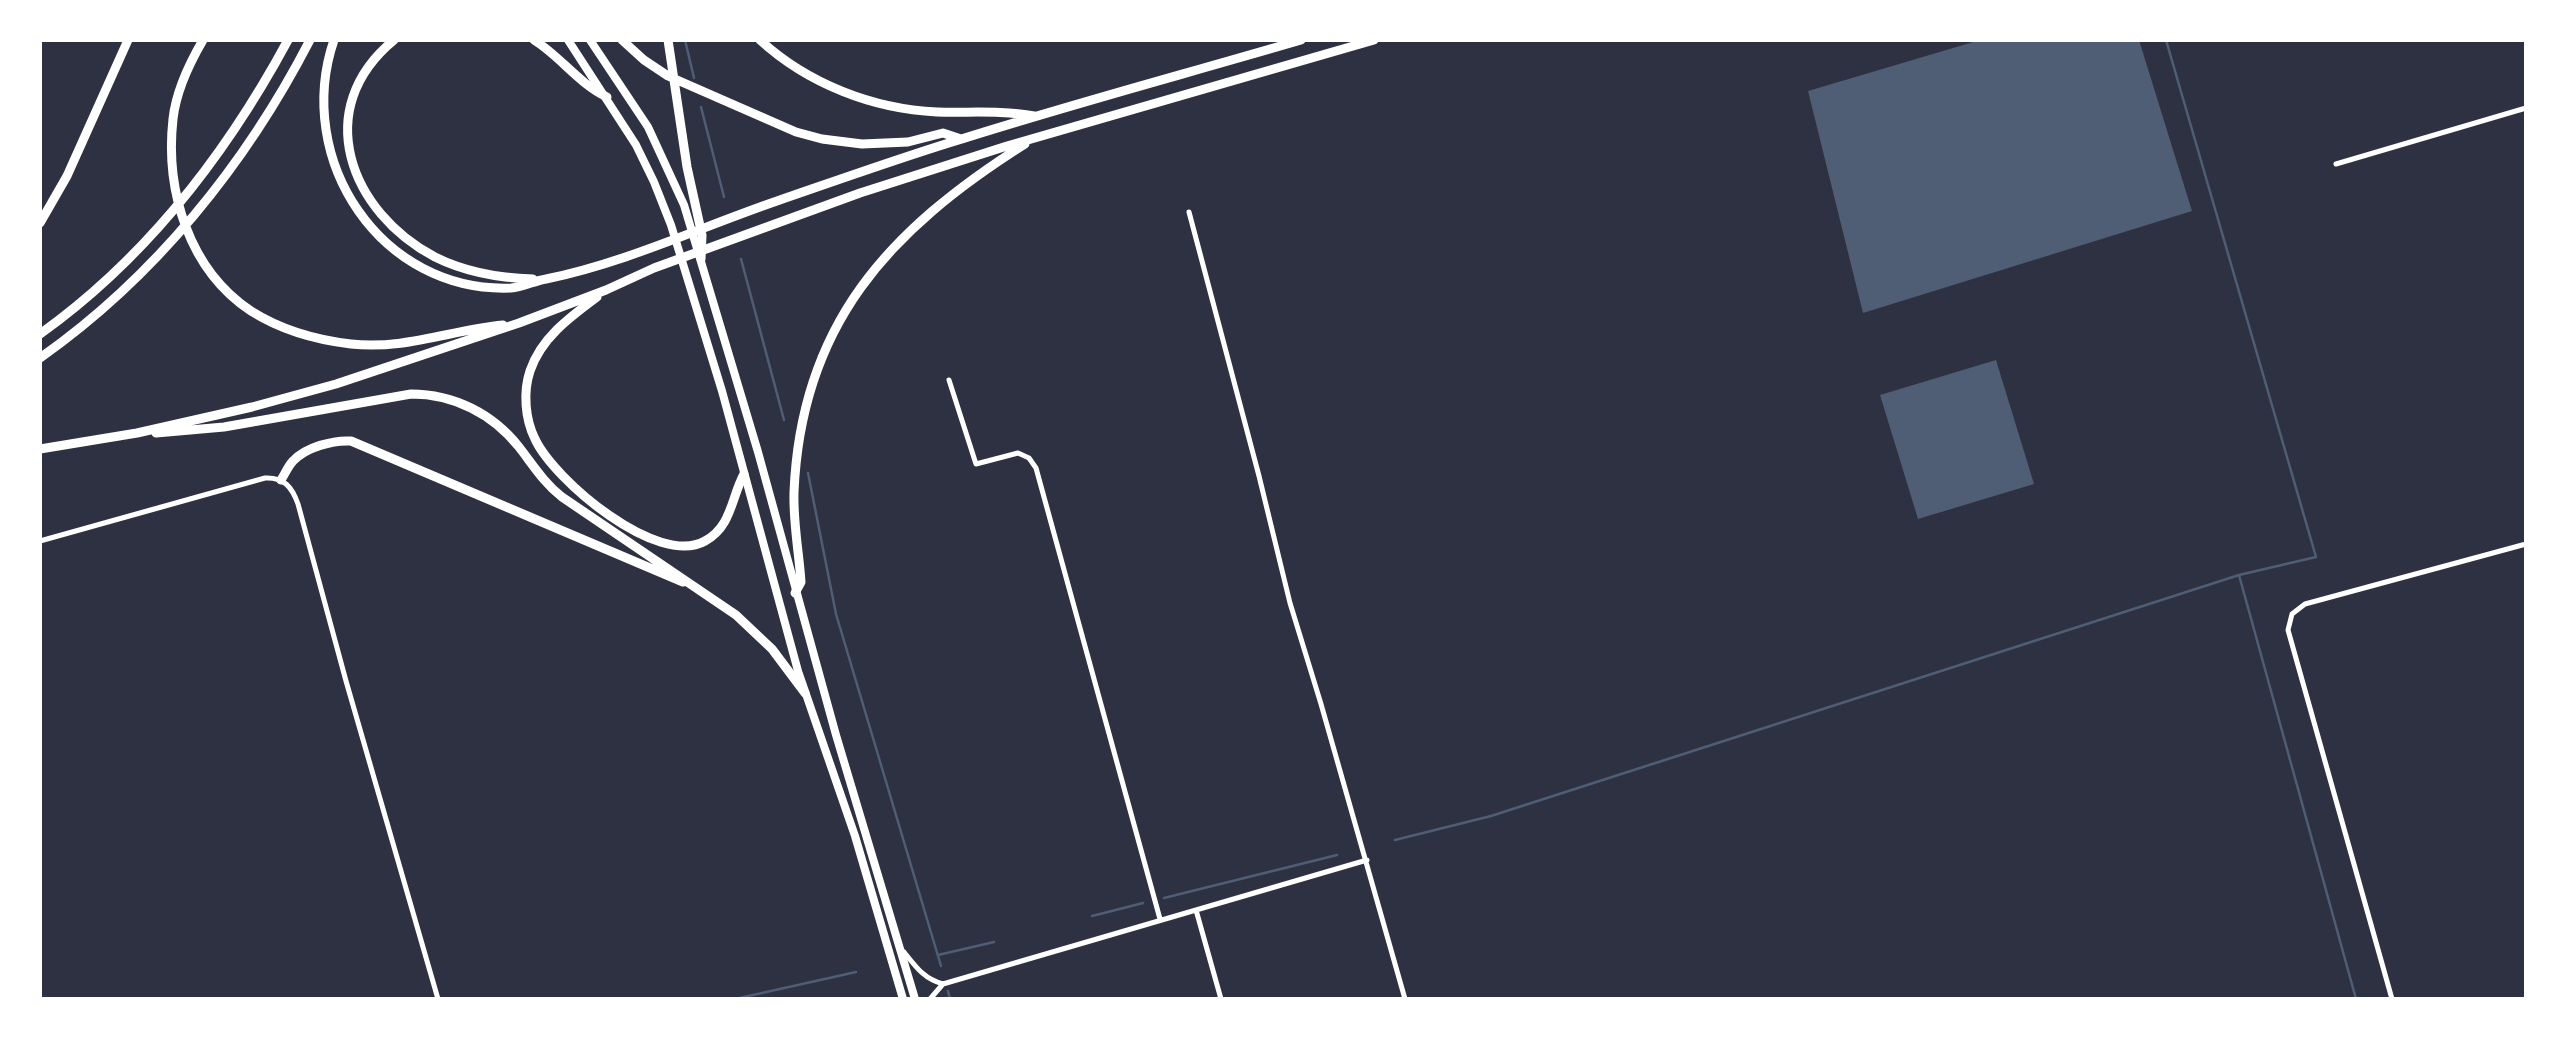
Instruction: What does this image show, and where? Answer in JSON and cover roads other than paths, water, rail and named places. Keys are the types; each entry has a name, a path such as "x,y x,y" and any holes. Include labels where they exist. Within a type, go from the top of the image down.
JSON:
{"highway":[{"path":"40,223 67,176 128,40"},
{"path":"203,40 187,71 173,117 172,172 179,210 189,236 211,272 229,292 250,310 289,329 339,343 369,346 395,344 519,323"},
{"path":"40,334 117,268 188,192 238,125 288,40"},
{"path":"40,358 130,284 181,231 235,163 264,120 310,40"},
{"path":"334,40 328,58 324,90 327,140 341,184 360,214 387,244 411,262 456,280 513,288 592,267 961,139 1301,40"},
{"path":"394,40 366,69 348,119 347,135 351,162 368,198 385,218 419,248 450,264 476,273 542,280"},
{"path":"534,40 548,49 590,87 607,97"},
{"path":"622,40 644,60 668,76 796,132 822,139 862,144 908,142 943,133 961,139"},
{"path":"668,40 687,167 702,235 701,259"},
{"path":"1272,49 1282,40"},
{"path":"40,449 136,433 252,407 336,384 519,323 606,290 654,268 817,208 1035,137 1374,40"},
{"path":"762,42 816,79 881,104 920,111 1011,112 1036,117"},
{"path":"795,593 801,582 794,508 798,444 813,378 836,329 877,267 928,213 977,174 1035,137"},
{"path":"606,290 558,329 542,348 530,371 526,394 530,425 535,440 547,458 575,488 605,511 643,535 673,546 699,544 716,533 731,512 744,474"},
{"path":"136,433 224,427 399,395 423,394 453,400 478,411 497,424 544,481 562,497 736,615 760,636 805,693"},
{"path":"282,480 292,462 304,452 341,440 351,441 674,580 691,584"}],"main road":[{"path":"568,40 607,97 645,162 671,225 805,693 855,836 903,999"},
{"path":"590,40 628,93 663,155 684,205 915,999"}],"street":[{"path":"2336,164 2526,108"},
{"path":"1189,212 1290,603 1367,860 1405,999"},
{"path":"950,380 976,464 1018,453 1028,458 1036,468 1160,919"},
{"path":"40,541 265,478 282,480 294,493 438,999"},
{"path":"2392,999 2305,699 2288,631 2292,614 2305,604 2526,544"},
{"path":"930,999 943,984 1367,860"},
{"path":"1196,910 1221,999"},
{"path":"901,948 926,978 943,984"}],"water":[{"path":"1980,40 2139,40 2192,211 1863,313 1808,91"},
{"path":"1996,360 2034,484 1918,519 1880,395"}],"waterway":[{"path":"685,40 694,78"},
{"path":"2166,40 2316,557 2239,575 2356,999"},
{"path":"701,107 724,197"},
{"path":"741,259 784,420"},
{"path":"808,473 836,614 941,966"},
{"path":"1395,840 1491,816 2239,575"},
{"path":"1164,898 1337,855"},
{"path":"1092,916 1143,903"},
{"path":"938,955 994,942"},
{"path":"735,999 856,972"},
{"path":"948,991 950,999"}]}
